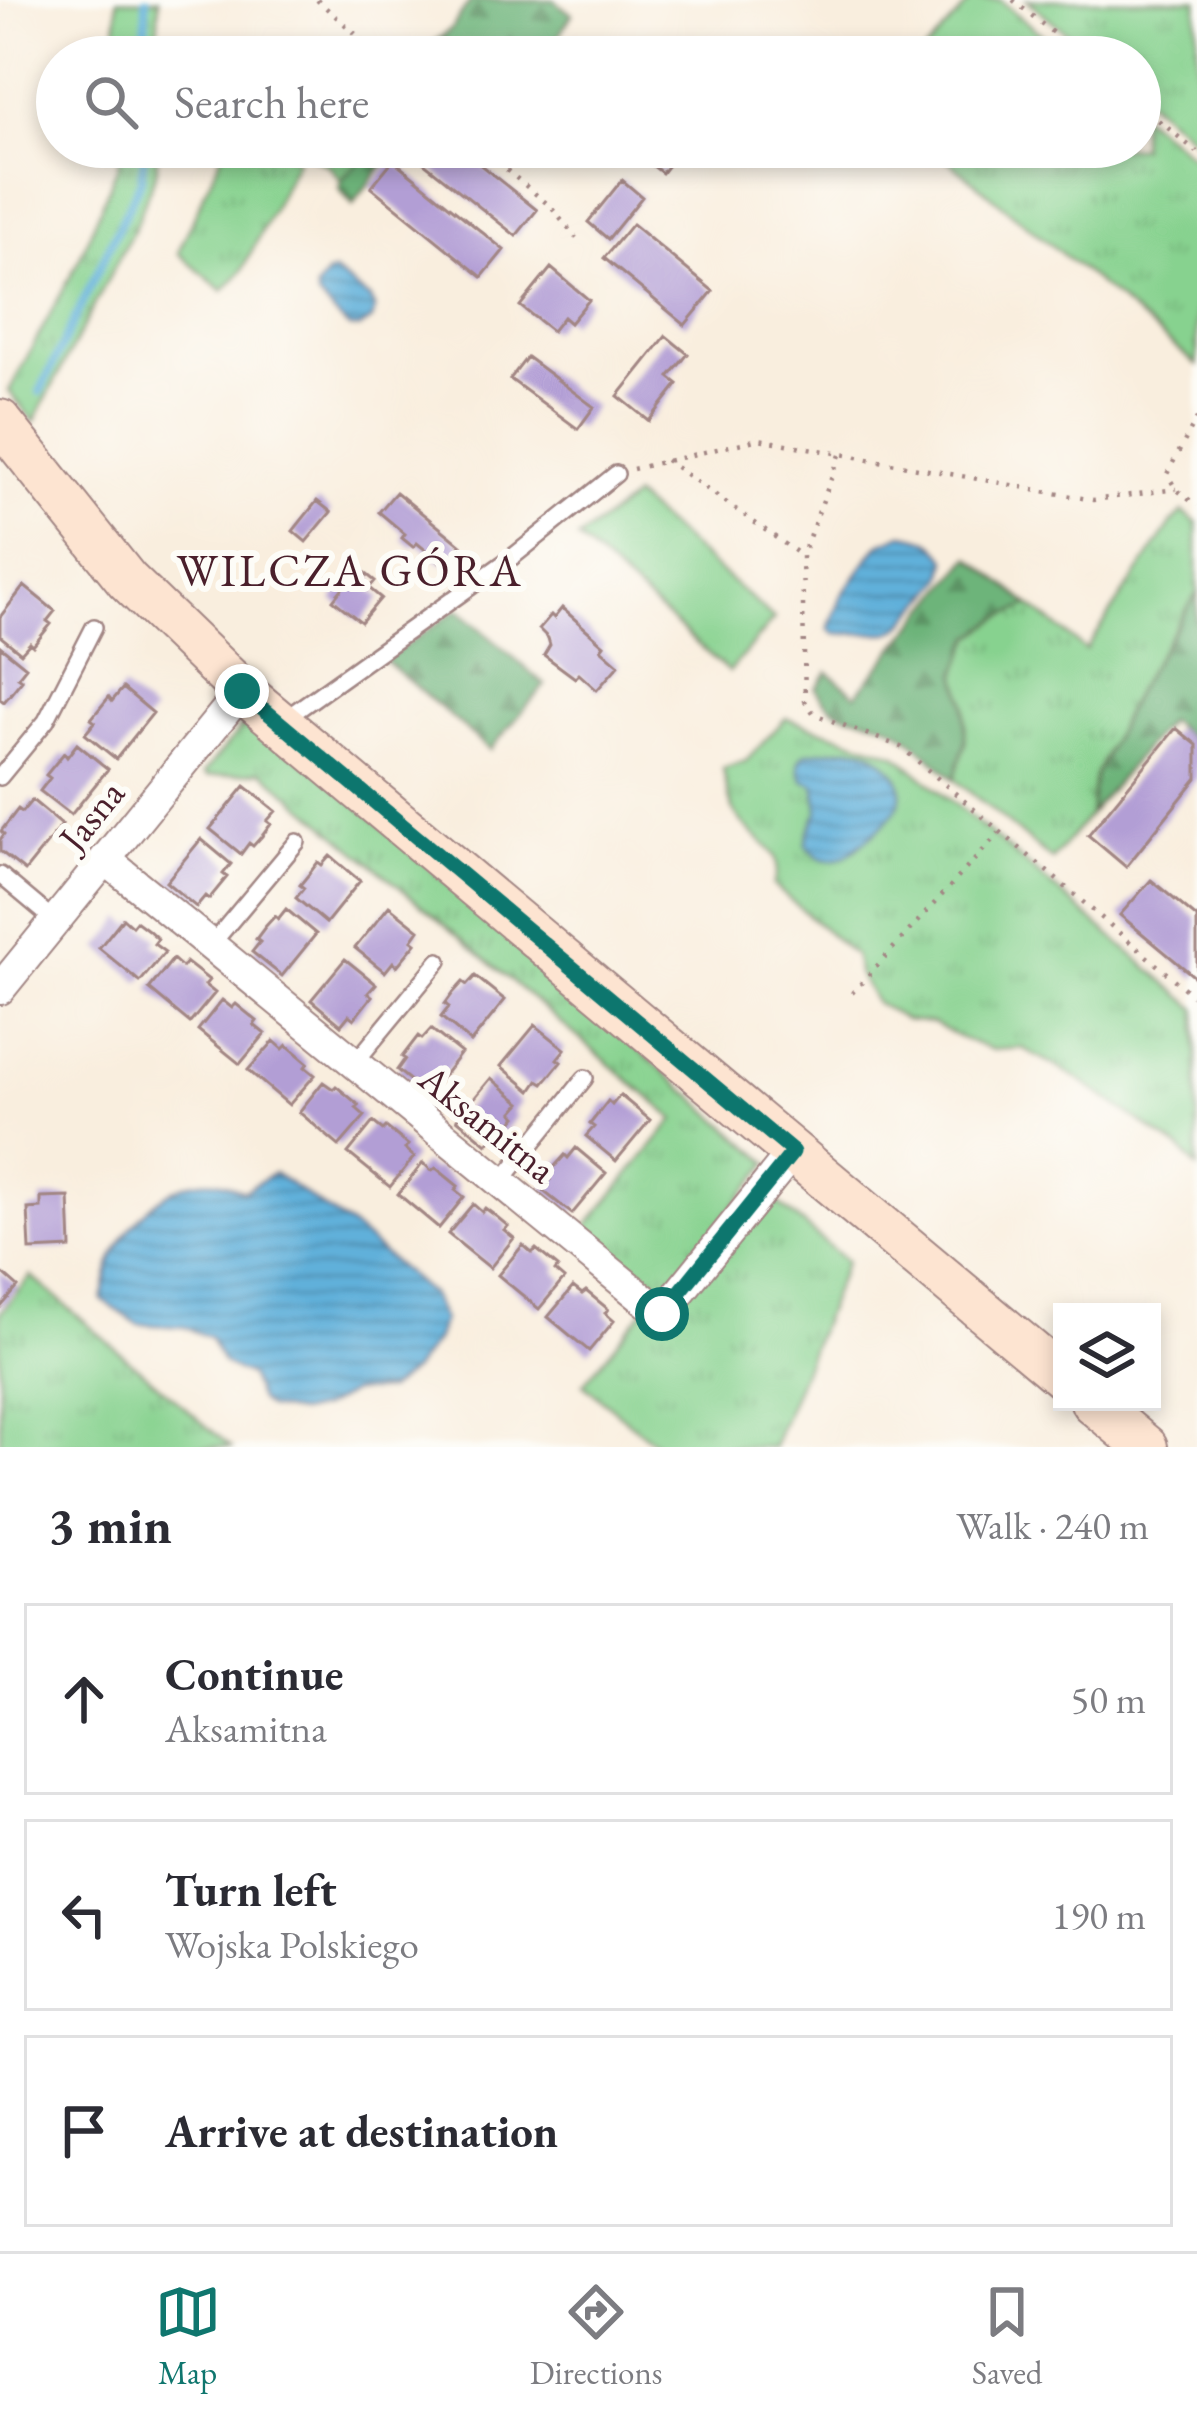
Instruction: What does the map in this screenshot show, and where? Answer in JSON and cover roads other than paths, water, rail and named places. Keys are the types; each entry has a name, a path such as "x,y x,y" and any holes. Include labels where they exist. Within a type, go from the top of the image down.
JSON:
{"street":[{"path":"0,421 127,580 242,691 1053,1369"},
{"name":"Jasna","path":"0,989 242,691"},
{"name":"Aksamitna","path":"105,859 662,1314 793,1152"},
{"path":"1103,1411 1146,1447"}],"lane":[{"path":"280,722 514,555 616,474"},
{"path":"0,777 46,722 94,627"},
{"path":"211,945 297,842"},
{"path":"0,875 55,921"},
{"path":"354,1064 439,961"},
{"path":"500,1184 585,1078"}],"water":[{"path":"334,272 370,299 375,309 372,320 360,328 349,328 318,297 316,289"},
{"path":"903,534 929,541 943,553 947,559 943,580 901,627 889,633 835,634 829,629 842,595 878,545"},
{"path":"868,751 883,761 895,773 901,795 892,815 873,834 843,857 826,860 806,845 819,810 815,785 804,780 800,762 807,753"},
{"path":"274,1173 358,1232 430,1294 443,1320 435,1341 413,1370 388,1390 352,1392 322,1408 299,1413 268,1408 259,1400 249,1376 222,1363 210,1338 185,1327 138,1324 102,1300 118,1248 152,1205 200,1181 217,1181 244,1191"}],"waterway":[{"path":"145,36 146,0"},
{"path":"40,392 141,180 142,168"}],"district":[{"name":"WILCZA GÓRA","path":"350,570"}]}
